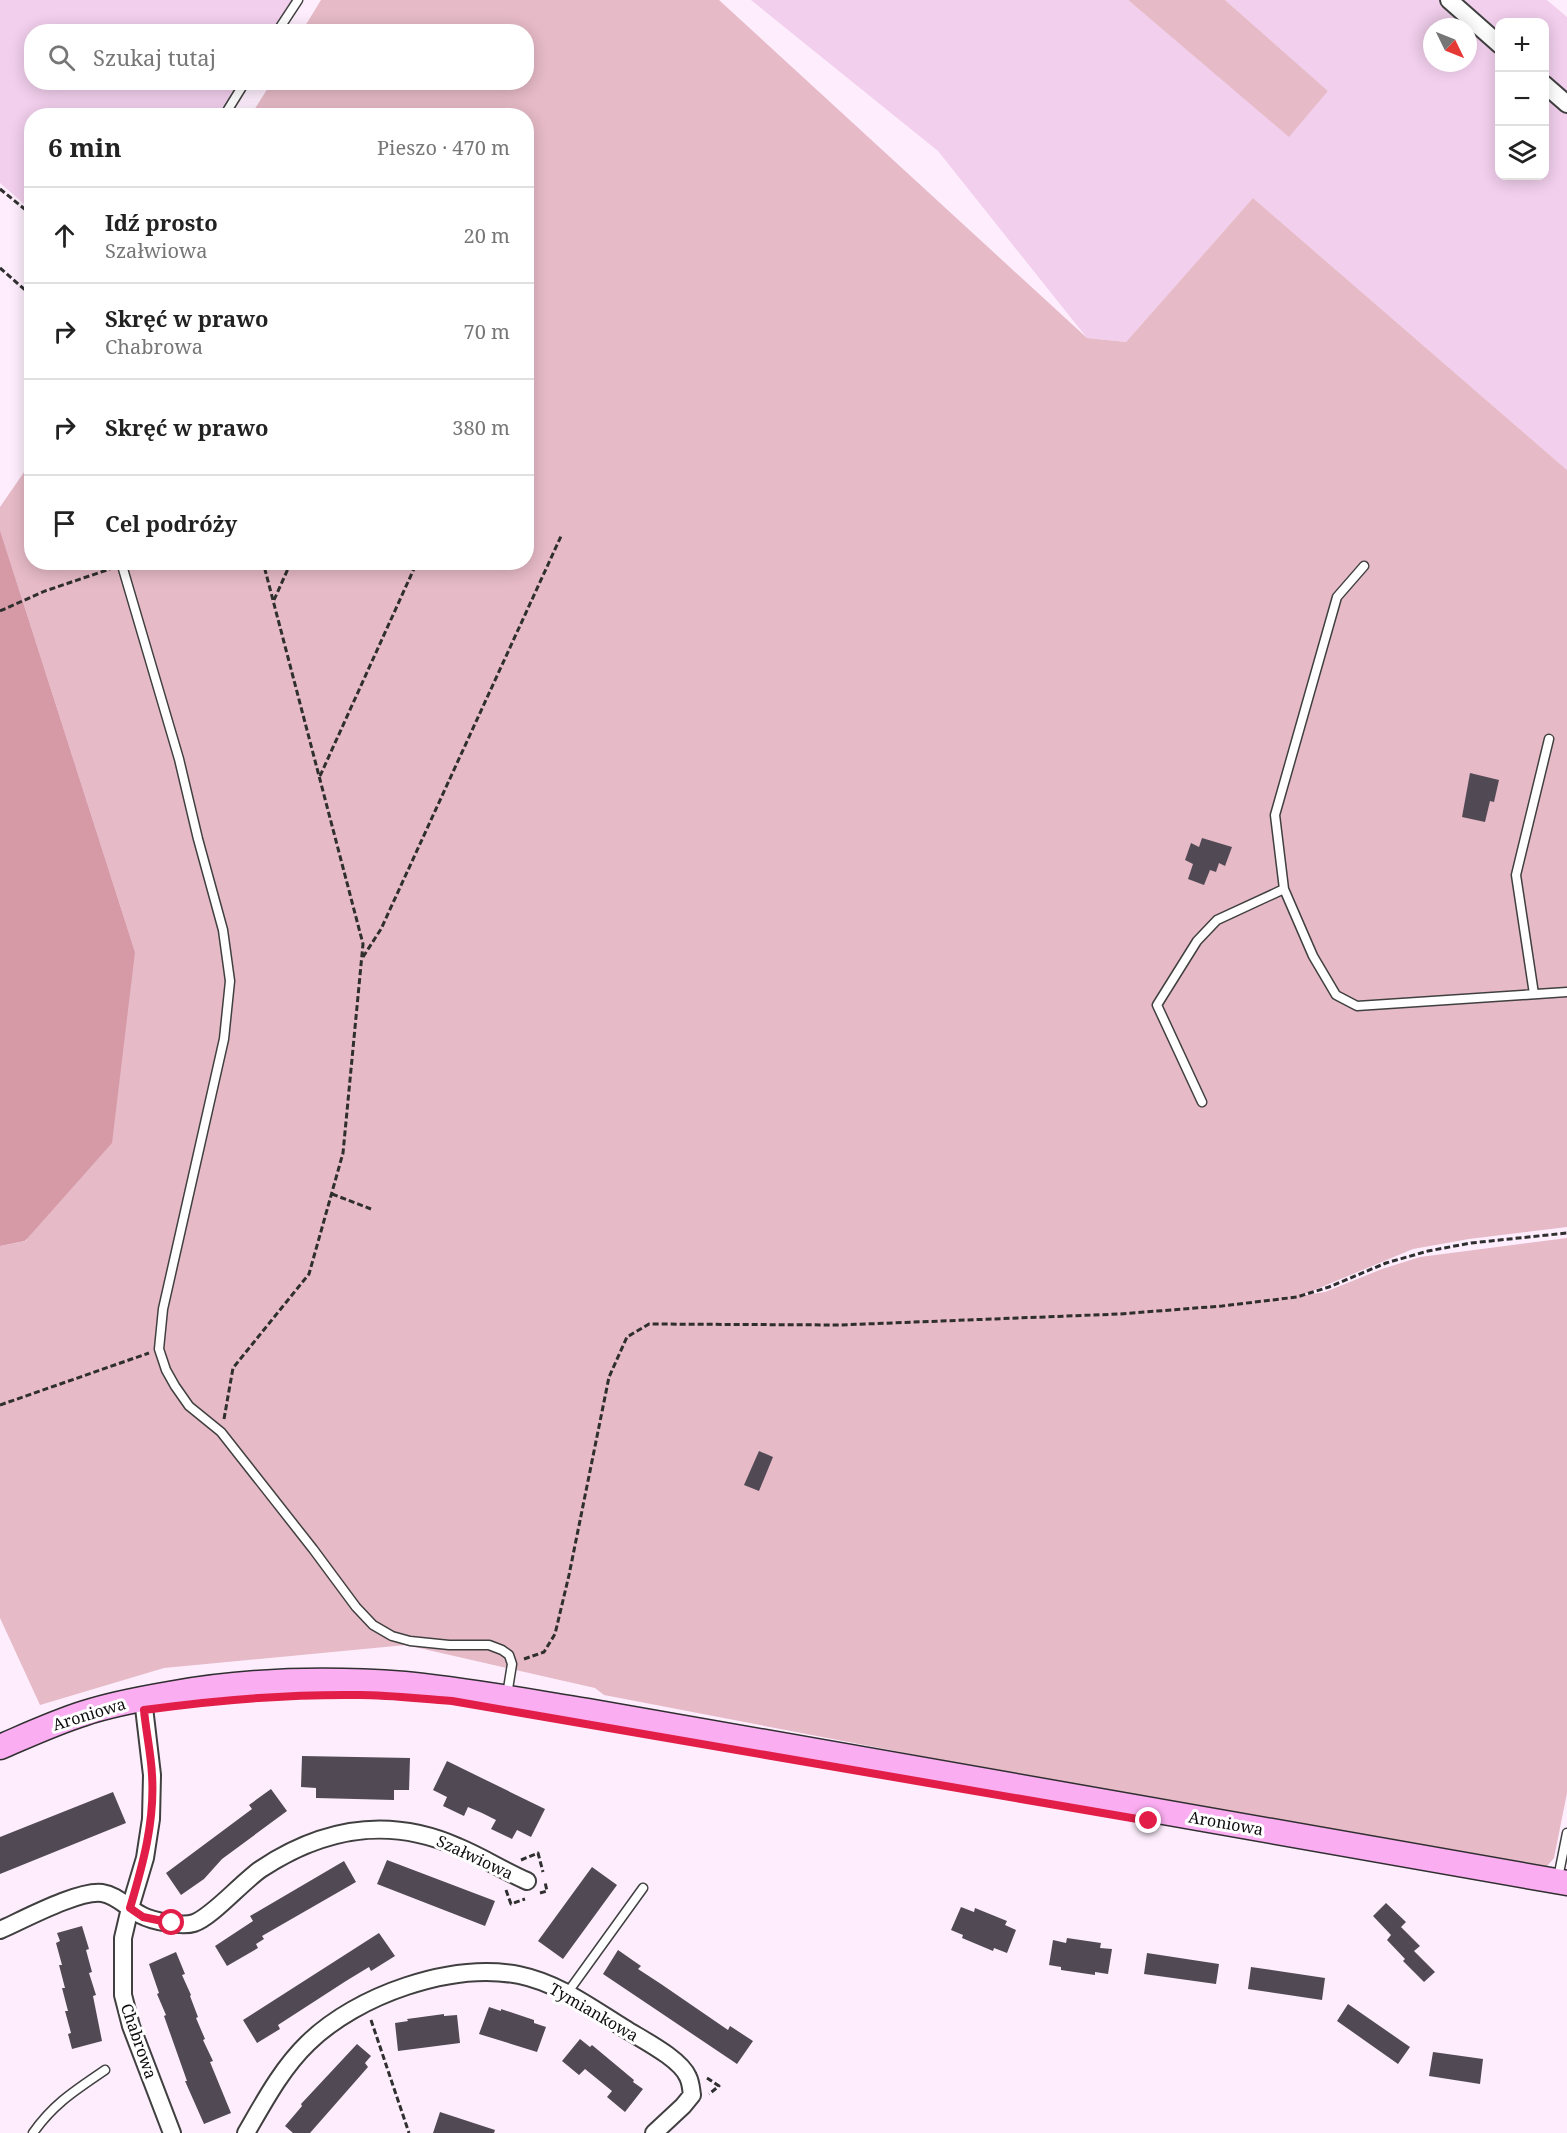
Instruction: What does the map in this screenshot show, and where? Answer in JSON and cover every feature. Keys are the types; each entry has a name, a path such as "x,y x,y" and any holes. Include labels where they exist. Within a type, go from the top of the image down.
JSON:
{"street":[{"path":"1449,0 1495,41"},
{"path":"1549,88 1567,104"},
{"name":"Aroniowa","path":"0,1747 84,1713 143,1699 226,1686 325,1681 406,1685 507,1698 1562,1882"},
{"name":"Chabrowa","path":"143,1699 152,1775 151,1819 145,1858 123,1938 123,1995 131,2026 172,2133"},
{"name":"Szałwiowa","path":"0,1930 63,1903 90,1894 102,1893 116,1898 143,1917 182,1925 194,1923 203,1918 247,1878 275,1860 308,1843 356,1830 398,1831 431,1837 457,1846 531,1891"},
{"name":"Tymiankowa","path":"246,2133 265,2099 307,2044 334,2023 365,2004 421,1982 480,1972 519,1975 568,1992 660,2051 679,2066 688,2076 696,2098"},
{"path":"654,2133 683,2106 696,2098"}],"lane":[{"path":"283,24 298,0"},
{"path":"229,108 240,90"},
{"path":"1364,566 1337,597 1275,815 1284,889 1313,956 1336,994 1357,1006 1567,992"},
{"path":"124,570 179,759 198,839 224,930 230,981 224,1039 163,1309 159,1349 166,1370 189,1406 221,1432 356,1607 373,1625 392,1636 410,1641 489,1646 502,1650 509,1656 512,1664 507,1698"},
{"path":"1534,994 1516,874 1549,739"},
{"path":"1202,1102 1157,1005 1197,941 1217,920 1284,889"},
{"path":"1562,1882 1567,1833"},
{"path":"568,1992 643,1888"},
{"path":"33,2133 45,2116 61,2100 105,2070"}],"path":[{"path":"0,189 24,208"},
{"path":"0,268 24,289"},
{"path":"362,959 381,929 562,534"},
{"path":"0,611 45,591 105,570"},
{"path":"221,1432 233,1368 309,1274 343,1153 363,944 265,570"},
{"path":"273,602 287,570"},
{"path":"319,778 413,570"},
{"path":"332,1194 371,1209"},
{"path":"512,1664 544,1652 555,1634 609,1377 627,1337 649,1324 840,1325 1119,1314 1222,1306 1297,1297 1329,1287 1395,1259 1428,1251 1470,1243 1567,1233"},
{"path":"0,1405 159,1349"},
{"path":"502,1881 511,1904 531,1891 547,1891 538,1853 513,1863"},
{"path":"365,2004 409,2133"},
{"path":"696,2098 719,2086 699,2073"}],"shaded area":[{"path":"0,0 294,0 278,24 24,24 24,90 234,90 222,108 24,108 24,204 0,183"},
{"path":"321,0 719,0 1087,338 1126,342 1253,198 1567,470 1567,1227 1469,1239 1413,1249 1300,1296 1325,1292 1382,1269 1420,1257 1567,1238 1567,1793 1554,1858 1544,1870 1150,1800 604,1695 595,1688 406,1645 164,1668 40,1705 0,1618 0,1246 26,1241 135,952 0,530 0,507 24,472 24,570 534,570 534,108 255,108 267,90 534,90 534,24 306,24"},
{"path":"751,0 1128,0 1289,136 1328,91 1225,0 1547,0 1567,17 1567,470 1253,198 1126,342 1087,338 938,151"},
{"path":"1128,0 1225,0 1328,91 1289,137"},
{"path":"0,530 135,952 112,1143 25,1241 0,1246"}],"building":[{"path":"1470,773 1499,780 1494,802 1490,801 1485,822 1462,817"},
{"path":"1202,838 1232,847 1225,866 1219,863 1216,872 1210,870 1204,885 1188,879 1193,864 1185,860 1191,843 1199,847"},
{"path":"759,1451 773,1457 759,1491 744,1485"},
{"path":"302,1756 410,1758 409,1790 394,1790 394,1800 316,1798 316,1788 301,1787"},
{"path":"447,1761 545,1809 531,1837 517,1830 512,1839 491,1829 496,1820 482,1813 468,1807 464,1816 443,1806 447,1797 433,1790"},
{"path":"271,1789 287,1811 222,1859 204,1879 181,1895 166,1873 252,1809 249,1805"},
{"path":"113,1792 126,1823 0,1874 0,1837"},
{"path":"387,1860 495,1901 485,1926 377,1884"},
{"path":"344,1861 356,1882 262,1936 264,1939 256,1944 258,1948 227,1966 215,1946 253,1921 250,1916"},
{"path":"592,1867 617,1885 563,1959 538,1941"},
{"path":"1386,1903 1406,1922 1401,1927 1420,1946 1414,1951 1435,1972 1424,1982 1403,1961 1405,1959 1387,1940 1391,1935 1373,1916"},
{"path":"961,1907 974,1912 975,1908 1007,1921 1005,1925 1016,1930 1007,1953 994,1948 993,1951 962,1938 963,1935 951,1930"},
{"path":"82,1926 89,1949 86,1950 92,1972 89,1973 96,1995 93,1996 102,2041 72,2049 68,2034 71,2033 65,2011 68,2011 62,1988 65,1988 59,1965 62,1965 56,1943 60,1941 57,1933"},
{"path":"379,1933 395,1956 371,1971 369,1967 346,1981 278,2025 280,2029 257,2043 243,2020"},
{"path":"1067,1938 1101,1943 1100,1948 1112,1949 1108,1974 1095,1972 1095,1975 1061,1970 1061,1967 1049,1965 1053,1940 1066,1943"},
{"path":"618,1950 641,1966 638,1969 728,2030 730,2026 753,2041 737,2064 603,1974"},
{"path":"176,1952 185,1974 182,1975 191,1995 198,2017 196,2018 205,2039 203,2040 213,2061 210,2062 231,2113 204,2124 185,2081 187,2081 149,1964"},
{"path":"1147,1953 1219,1964 1216,1984 1144,1974"},
{"path":"1251,1967 1325,1978 1322,2000 1248,1989"},
{"path":"1348,2004 1410,2047 1398,2064 1337,2021"},
{"path":"489,2007 534,2020 534,2023 546,2027 537,2052 479,2034"},
{"path":"444,2014 444,2016 457,2015 460,2043 398,2051 395,2023"},
{"path":"580,2039 590,2047 592,2045 643,2089 625,2112 607,2097 612,2091 585,2069 579,2075 562,2061"},
{"path":"357,2044 371,2056 365,2063 368,2067 310,2133 293,2133 285,2126 302,2106 301,2104"},
{"path":"1433,2052 1483,2059 1480,2084 1429,2076"},
{"path":"440,2112 495,2130 494,2133 433,2133"}],"route":[{"path":"172,1923 143,1917 130,1908 145,1858 151,1819 152,1775 144,1710 222,1700 303,1695 362,1695 452,1701 1149,1821"}]}
